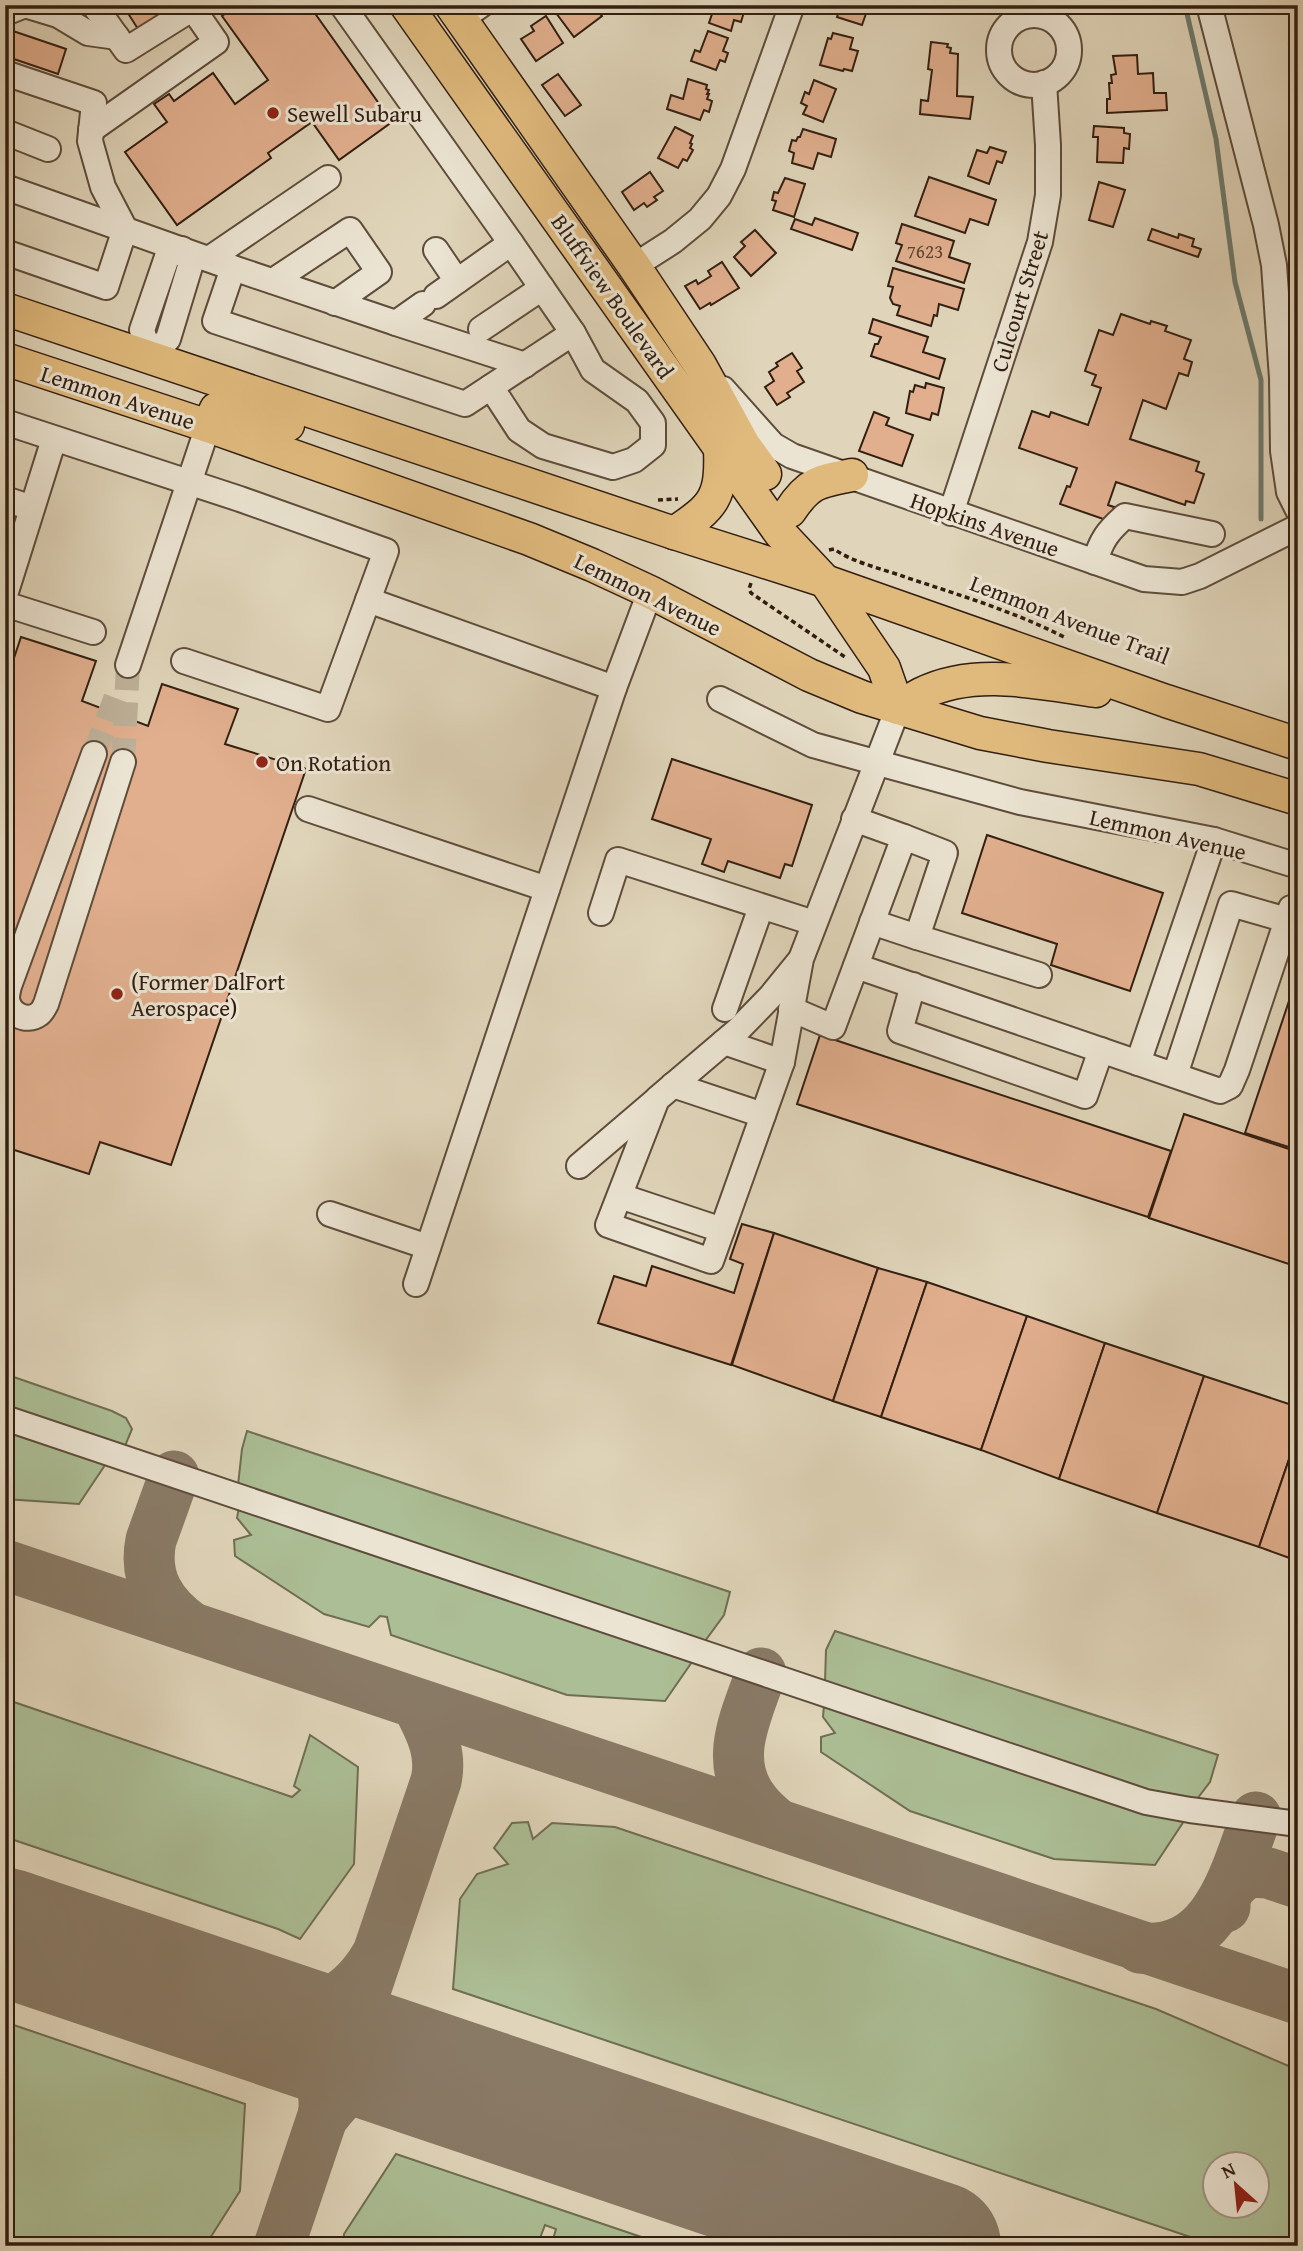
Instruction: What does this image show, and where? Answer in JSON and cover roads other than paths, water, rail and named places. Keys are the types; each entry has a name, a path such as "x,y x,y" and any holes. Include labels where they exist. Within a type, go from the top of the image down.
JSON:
{"main road":[{"name":"Bluffview Boulevard","path":"406,5 788,543 825,581 884,668 898,708"},
{"name":"Bluffview Boulevard","path":"464,10 700,365 744,445 815,548 825,581"},
{"path":"432,40 464,10"},
{"path":"606,286 634,266"},
{"name":"Lemmon Avenue","path":"5,309 825,581 1166,701 1298,744"},
{"path":"136,403 150,357"},
{"name":"Lemmon Avenue","path":"5,359 208,426 529,539 650,592 809,674 862,697 980,733 1199,769 1298,799"},
{"path":"208,426 216,409 229,407 334,439 378,433"},
{"path":"674,533 698,518 713,502 720,486 720,448"},
{"path":"790,511 810,486 852,475"},
{"path":"898,708 922,693 957,682 1006,678 1166,701"}],"street":[{"path":"5,13 24,5 58,15 88,33 117,37"},
{"path":"92,130 216,43 196,7 126,50 94,5"},
{"path":"342,5 573,333 593,370 637,401 653,423 653,444 634,460 613,467 543,446 519,430 491,387"},
{"path":"634,266 701,219 719,196 733,169 792,5"},
{"path":"1209,5 1274,265 1290,374 1283,451 1289,492 1298,510"},
{"path":"5,73 94,103 90,141 103,187 125,229 106,287 5,252"},
{"name":"Culcourt Street","path":"951,513 1040,242 1048,195 1044,83"},
{"path":"5,132 48,149"},
{"path":"209,259 328,178"},
{"path":"5,187 335,303 525,365"},
{"path":"273,281 350,230 379,272 335,303"},
{"path":"396,323 511,243"},
{"path":"150,357 168,339 191,264 182,249"},
{"path":"436,250 457,281"},
{"path":"233,268 215,321 465,404 573,333"},
{"path":"481,329 542,288"},
{"name":"Hopkins Avenue","path":"700,365 773,445 792,456 1144,579 1182,582 1212,571 1298,527"},
{"path":"5,422 190,482 386,551 328,709 184,661"},
{"path":"128,665 208,426"},
{"path":"5,595 11,558 33,508 54,439"},
{"path":"5,499 33,508"},
{"path":"1096,562 1100,544 1125,516 1212,534"},
{"path":"416,1284 614,688 650,592"},
{"path":"368,600 614,688"},
{"path":"5,604 93,632"},
{"name":"Lemmon Avenue","path":"720,699 813,745 1020,802 1214,840 1298,866"},
{"path":"665,1092 608,1225 711,1261 782,1062 801,958 898,708"},
{"path":"91,762 120,771 46,1004 38,1015 19,1017 10,1009 7,998 9,986 91,762"},
{"path":"308,809 547,889"},
{"path":"854,819 945,853 917,937"},
{"path":"791,1009 834,1027 904,837"},
{"path":"1138,1063 1214,840"},
{"path":"601,912 618,860 814,923"},
{"path":"856,966 1220,1091 1230,1086 1289,914 1231,904 1196,894"},
{"path":"1175,1076 1231,904"},
{"path":"725,1009 761,906"},
{"path":"872,922 1039,975"},
{"path":"579,1166 724,1042 771,996 801,958"},
{"path":"913,985 900,1031 1085,1096 1101,1050"},
{"path":"724,1042 782,1062"},
{"path":"665,1092 763,1115"},
{"path":"330,1214 428,1247"},
{"path":"5,1418 1146,1802 1190,1811 1298,1824"}],"waterway":[{"path":"1185,5 1216,139 1235,282 1261,380 1261,519"}],"tunnel":[{"path":"123,762 128,665"},
{"path":"94,754 119,689"}],"place":[{"name":"Sewell Subaru","path":"273,113"},
{"name":"On Rotation","path":"262,762"},
{"name":"(Former DalFort Aerospace)","path":"117,994"}]}
